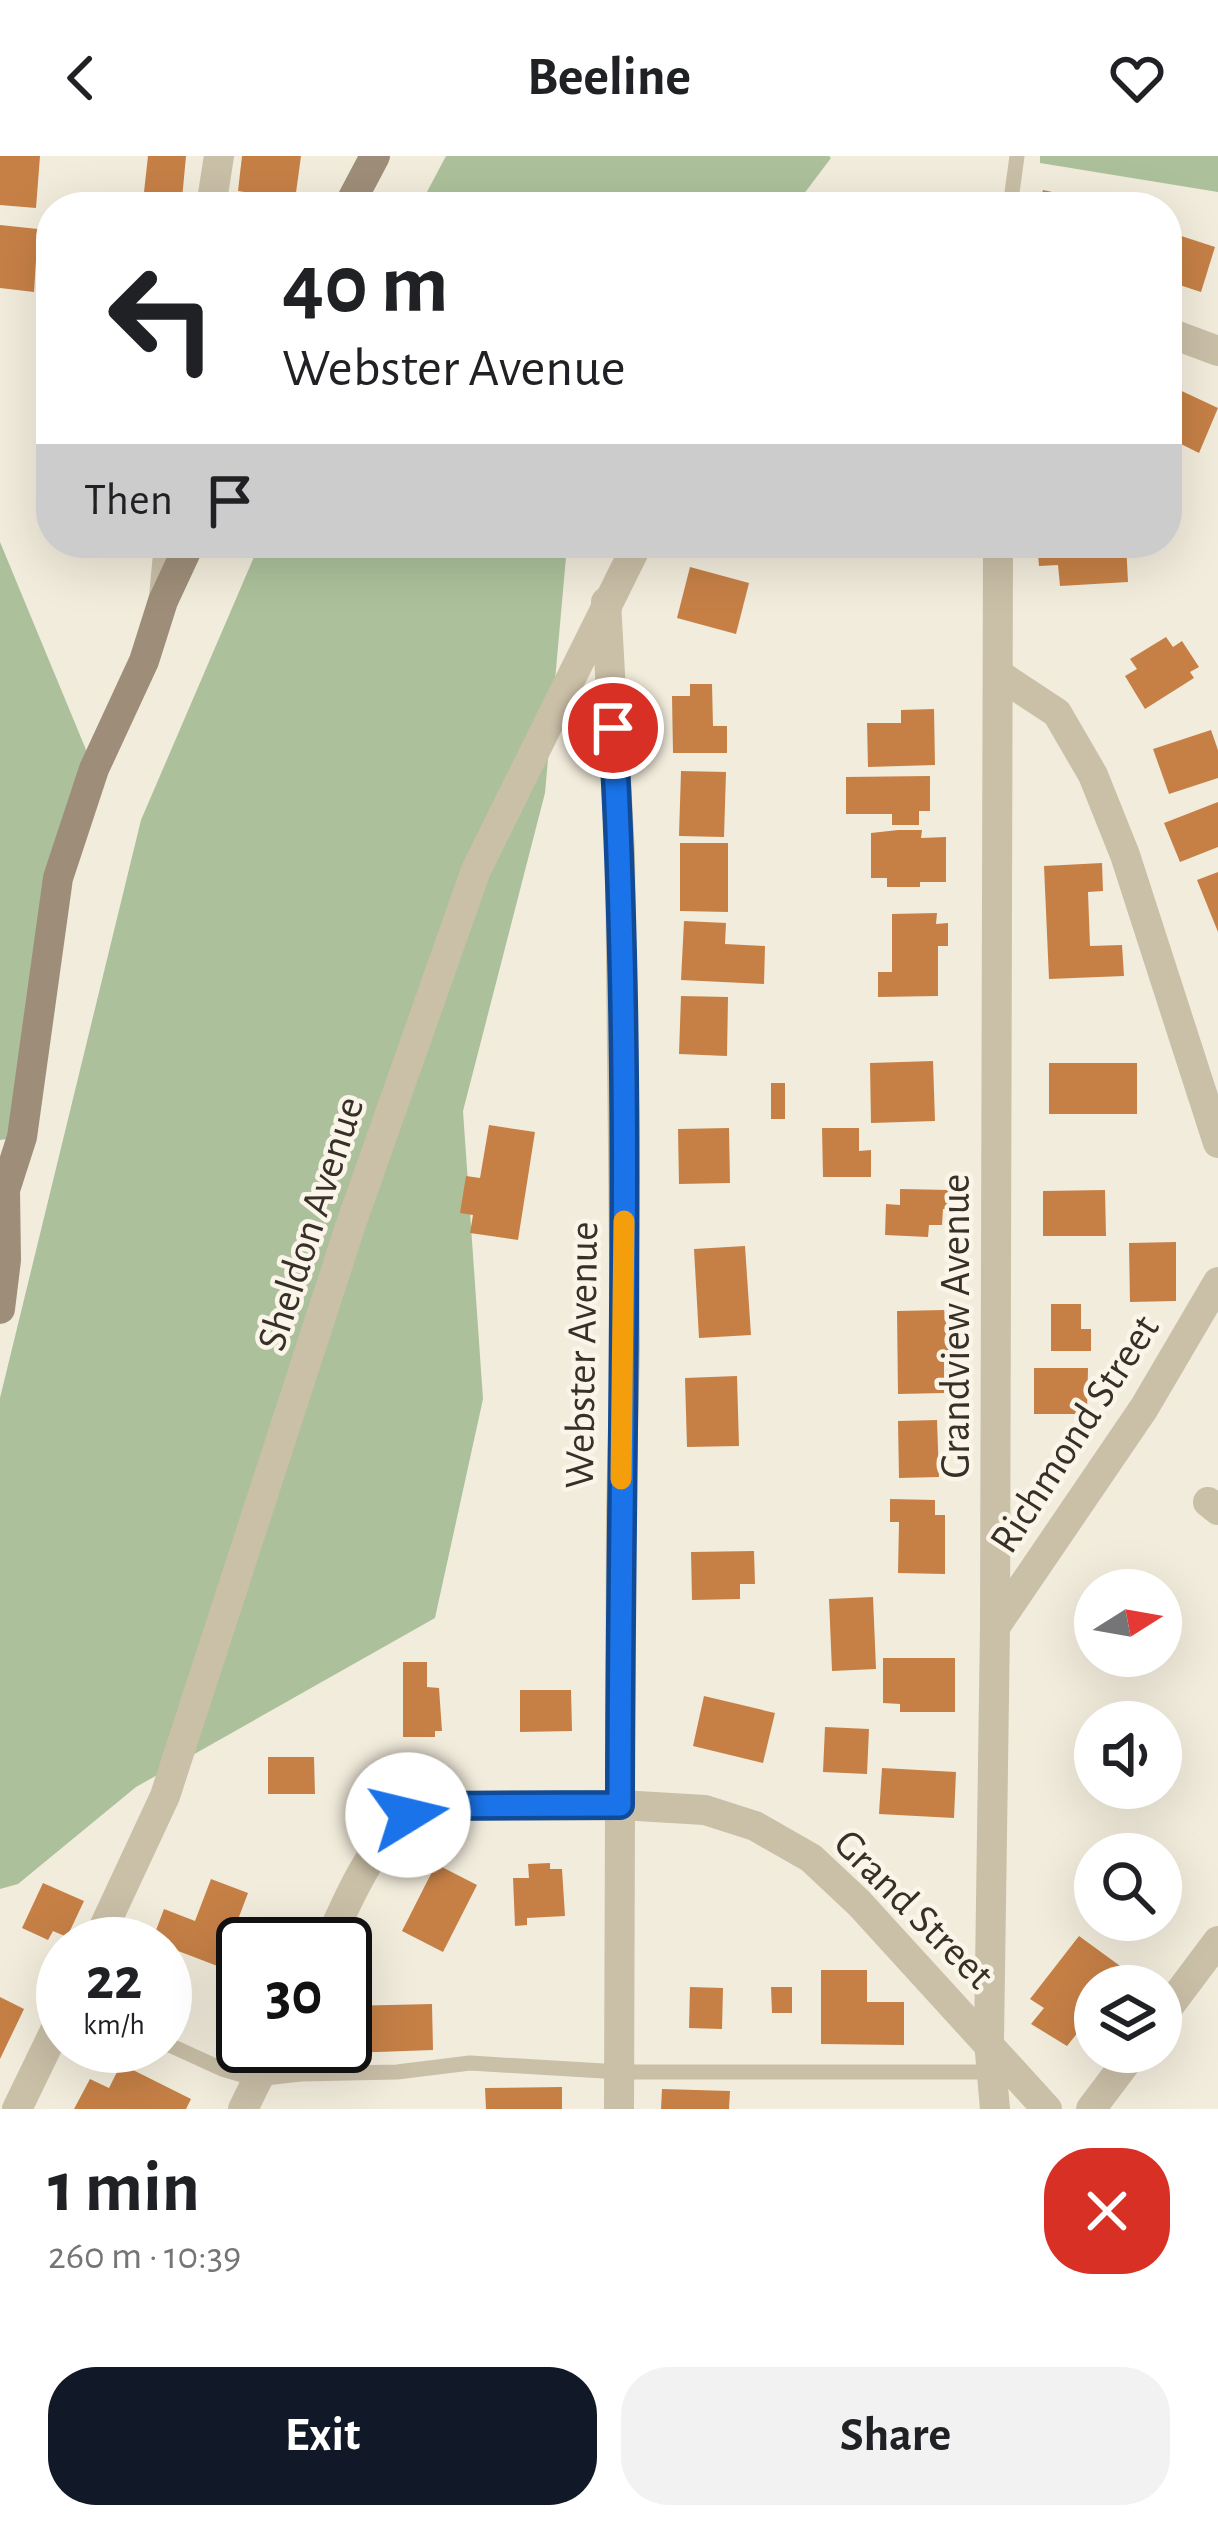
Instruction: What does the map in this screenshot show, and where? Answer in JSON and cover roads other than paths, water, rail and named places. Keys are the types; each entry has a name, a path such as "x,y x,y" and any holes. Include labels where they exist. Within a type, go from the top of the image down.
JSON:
{"street":[{"path":"213,192 219,156"},
{"path":"356,192 375,156"},
{"path":"1182,338 1218,351"},
{"path":"163,601 167,558"},
{"path":"0,1309 6,1260 5,1190 22,1137 58,878 94,769 144,662 163,601 183,558"},
{"name":"Sheldon Avenue","path":"109,1917 165,1796 351,1224 476,870 630,558"},
{"name":"Grandview Avenue","path":"995,2109 998,558"},
{"name":"Webster Avenue","path":"606,602 620,853 625,1347 620,2109"},
{"path":"998,674 1057,713 1093,775 1125,855 1218,1143"},
{"path":"0,1185 22,1137"},
{"name":"Richmond Street","path":"995,1627 1144,1408 1218,1282"},
{"name":"Grand Street","path":"341,1917 377,1846 408,1815 430,1806 620,1805 705,1810 755,1826 811,1858 992,2056 1047,2109"},
{"path":"1182,1994 1212,1962"},
{"path":"17,2109 36,2070"},
{"path":"243,2109 260,2073"},
{"path":"1091,2109 1118,2073"}],"lane":[{"path":"1012,192 1017,156"},
{"path":"192,2055 256,2080 470,2063 620,2072 992,2056"}]}
